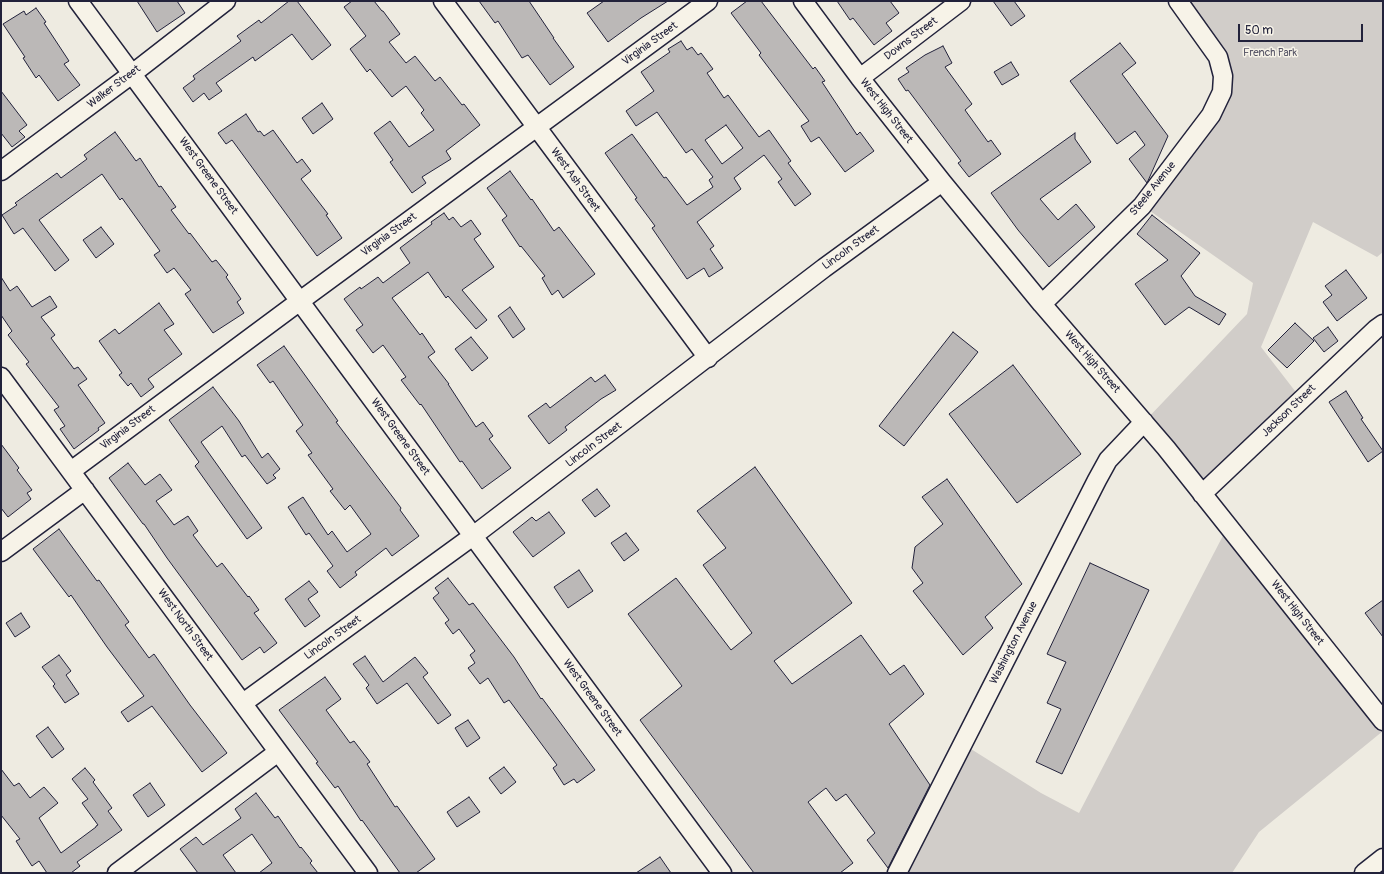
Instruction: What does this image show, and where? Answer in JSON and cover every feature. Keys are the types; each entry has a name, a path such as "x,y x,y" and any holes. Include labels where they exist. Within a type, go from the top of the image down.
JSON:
{"street":[{"name":"West Greene Street","path":"78,1 722,873"},
{"name":"Walker Street","path":"1,171 132,74 226,1"},
{"name":"West Ash Street","path":"443,1 708,358"},
{"name":"Virginia Street","path":"71,471 708,1"},
{"name":"West High Street","path":"803,1 860,78 942,182 1042,304 1144,422 1383,721"},
{"name":"Downs Street","path":"860,78 961,1"},
{"name":"Steele Avenue","path":"1042,304 1142,206 1211,115 1222,92 1223,76 1218,56 1178,1"},
{"name":"Lincoln Street","path":"243,703 473,536 824,268 942,182"},
{"name":"Jackson Street","path":"1202,494 1380,326"},
{"name":"West North Street","path":"1,377 368,873"},
{"name":"Washington Avenue","path":"897,873 1097,480 1108,460 1144,422"},
{"path":"1,552 85,490"},
{"path":"117,873 278,752"},
{"path":"1364,873 1383,858"}],"green space":[{"name":"French Park","path":"1178,1 1383,1 1383,252 1377,257 1313,222 1261,347 1302,400 1202,494 1144,422 1247,314 1253,283 1143,206 1211,115 1223,76"},
{"path":"1228,526 1383,721 1383,731 1259,832 1232,873 897,873 963,744 1041,793 1079,813"}],"building":[{"path":"137,1 177,1 185,13 157,32"},
{"path":"289,1 297,1 331,45 312,60 292,34 255,61 253,57 216,83 222,91 209,100 204,93 193,102 183,88 195,79 193,76 241,41 237,36 259,20 261,23"},
{"path":"352,1 374,1 400,34 389,42 406,63 415,56 435,81 440,77 480,125 446,151 451,159 422,177 426,183 412,193 390,162 393,160 374,133 390,121 409,147 434,130 421,113 424,110 406,86 392,97 370,69 367,72 350,49 366,36 344,7"},
{"path":"479,1 529,1 574,67 550,85 528,55 522,58 498,21 495,23"},
{"path":"604,1 668,1 608,42 587,13"},
{"path":"747,1 761,1 813,69 815,67 825,81 822,82 857,135 860,132 874,151 845,172 819,137 811,142 801,126 809,121 759,55 761,53 731,13"},
{"path":"837,1 890,1 899,13 886,23 892,31 874,45 853,18 850,20"},
{"path":"993,1 1014,1 1025,16 1011,26"},
{"path":"36,8 69,61 64,64 80,85 58,101 39,75 36,78 23,58 25,57 3,24 24,11 26,15"},
{"path":"681,41 687,50 692,47 698,55 701,53 713,69 707,73 724,98 728,95 759,137 769,130 791,161 788,163 811,194 795,206 778,182 782,179 764,155 734,178 741,189 697,222 714,246 710,249 723,268 709,277 704,268 687,279 652,228 655,226 635,199 637,198 605,153 632,134 664,178 666,177 687,205 713,187 709,180 713,177 692,149 686,153 657,112 636,126 626,111 654,91 641,72 670,52 668,49","holes":["726,125 743,148 722,164 705,140"]},
{"path":"1120,43 1136,63 1122,74 1168,136 1147,183 1129,159 1145,145 1135,131 1117,144 1070,81"},
{"path":"943,46 952,63 945,67 972,104 965,110 988,142 991,140 1001,154 969,177 958,163 961,161 908,90 906,91 898,79 909,72 906,68 925,55"},
{"path":"1011,62 1019,75 1002,85 994,72"},
{"path":"1,91 27,125 19,131 25,137 12,147 1,133"},
{"path":"322,103 333,119 313,134 302,118"},
{"path":"246,114 258,132 260,131 264,136 273,130 297,163 302,159 311,171 301,179 328,214 326,215 342,238 317,256 232,140 226,144 218,133"},
{"path":"115,132 136,161 140,158 159,187 161,186 176,207 171,210 212,262 216,260 228,275 226,277 241,299 237,302 244,313 213,333 185,294 191,290 174,268 167,273 154,255 160,251 122,198 120,200 102,174 39,220 69,260 55,271 23,228 14,234 2,215 17,205 15,203 57,173 61,178 87,159 84,155"},
{"path":"1075,133 1075,139 1091,162 1040,199 1058,220 1076,204 1095,227 1049,267 1018,230 991,193"},
{"path":"510,171 554,231 559,227 595,274 563,298 558,290 552,295 542,278 545,276 521,246 520,247 502,220 507,216 487,188"},
{"path":"444,213 449,220 453,217 461,227 471,220 481,234 474,239 494,267 462,290 487,320 476,329 448,296 446,298 428,272 392,298 420,335 422,333 435,352 428,357 449,384 476,427 483,422 493,436 489,439 511,468 482,489 462,461 460,462 421,404 420,405 401,380 406,377 383,345 373,353 356,330 363,325 344,299 360,287 361,289 378,277 383,283 410,263 400,248"},
{"path":"1152,215 1200,253 1181,276 1195,296 1226,314 1219,325 1189,307 1165,325 1135,284 1168,260 1137,234"},
{"path":"101,227 114,244 96,258 83,240"},
{"path":"1346,270 1367,298 1337,321 1323,302 1332,295 1325,286"},
{"path":"1,277 10,291 17,286 32,307 50,296 57,307 41,317 55,335 51,338 74,369 78,367 87,379 78,385 105,423 98,428 99,430 74,449 60,429 65,426 54,410 59,407 26,364 29,362 8,335 12,331 1,315"},
{"path":"159,303 174,324 164,330 182,354 148,379 154,387 141,397 131,383 128,386 119,375 122,373 99,341 115,329 119,334"},
{"path":"510,307 525,329 513,338 498,316"},
{"path":"1295,323 1314,341 1287,368 1268,350"},
{"path":"1328,327 1338,341 1324,352 1313,338"},
{"path":"953,332 978,352 904,446 879,426"},
{"path":"471,337 488,358 472,371 455,349"},
{"path":"284,346 338,421 336,422 401,508 400,510 419,536 392,556 386,548 355,572 357,575 340,588 327,571 333,566 309,533 306,535 288,507 303,497 328,535 332,531 347,552 371,534 350,505 345,510 330,491 333,489 308,455 312,453 296,431 303,425 273,381 270,383 257,365"},
{"path":"1013,365 1081,454 1017,503 949,414"},
{"path":"605,375 616,390 601,399 565,427 567,430 549,444 528,416 546,403 550,408 591,377 595,382"},
{"path":"213,387 239,421 262,458 268,453 280,469 273,475 276,478 267,484 245,455 242,457 222,426 201,442 262,528 247,539 195,466 199,462 169,420"},
{"path":"1346,391 1363,418 1361,419 1383,451 1368,462 1329,402"},
{"path":"1,444 19,468 17,470 32,490 27,493 31,499 8,517 1,508"},
{"path":"128,463 145,485 160,474 172,490 156,501 174,525 188,516 198,531 193,535 217,567 222,563 248,597 249,596 259,610 254,613 277,643 264,653 260,647 242,660 109,478"},
{"path":"755,467 852,603 774,661 792,684 861,635 890,675 904,665 924,694 889,724 930,785 888,868 867,840 875,833 846,794 836,801 826,788 808,802 853,863 840,873 754,873 640,720 682,686 628,614 676,578 731,650 752,633 703,565 726,548 697,511"},
{"path":"947,479 1022,584 985,617 993,628 963,655 913,591 923,583 912,568 915,547 943,524 922,497"},
{"path":"597,489 610,506 595,517 582,500"},
{"path":"549,512 565,533 533,557 513,532 532,517 536,521"},
{"path":"59,529 97,581 99,580 129,622 125,625 149,658 154,654 190,705 227,753 202,772 152,706 128,722 121,712 144,696 107,647 71,595 69,597 33,549"},
{"path":"626,533 639,550 624,561 611,543"},
{"path":"1090,563 1149,590 1062,774 1036,762 1061,709 1047,703 1066,662 1047,654"},
{"path":"579,570 593,591 568,608 554,587"},
{"path":"448,578 469,605 473,603 514,657 541,699 542,698 595,770 577,783 574,779 564,785 553,768 557,765 509,700 504,703 488,678 480,684 468,668 475,663 470,655 475,651 459,629 453,634 445,623 449,620 433,598 439,593 435,588"},
{"path":"309,581 318,592 308,599 320,616 305,627 285,599"},
{"path":"1383,600 1383,637 1365,613"},
{"path":"21,613 30,627 15,637 6,623"},
{"path":"59,655 71,671 66,675 79,694 65,703 53,686 55,684 42,667"},
{"path":"365,656 383,682 415,657 428,673 423,677 451,715 438,724 407,683 377,704 366,688 369,685 353,664"},
{"path":"325,677 341,699 326,710 350,743 354,741 370,762 367,764 395,807 397,806 435,859 416,873 400,873 362,820 361,821 338,786 335,788 316,763 318,762 279,710"},
{"path":"468,720 480,738 467,747 455,728"},
{"path":"48,727 64,749 52,758 36,736"},
{"path":"504,767 516,782 501,794 489,778"},
{"path":"85,768 95,780 93,782 112,808 108,811 122,830 77,862 80,866 71,873 47,873 39,861 32,866 16,841 20,839 1,815 1,769 14,786 19,783 30,798 44,787 58,803 39,818 61,853 98,825 82,803 88,799 72,779"},
{"path":"150,783 165,805 148,817 133,795"},
{"path":"256,793 275,818 278,816 300,848 301,847 312,861 310,863 318,873 259,873 272,863 252,834 223,855 236,873 198,873 180,849 196,837 203,845 241,818 235,809"},
{"path":"469,797 480,812 457,827 447,812"},
{"path":"660,857 671,873 636,873"}]}
